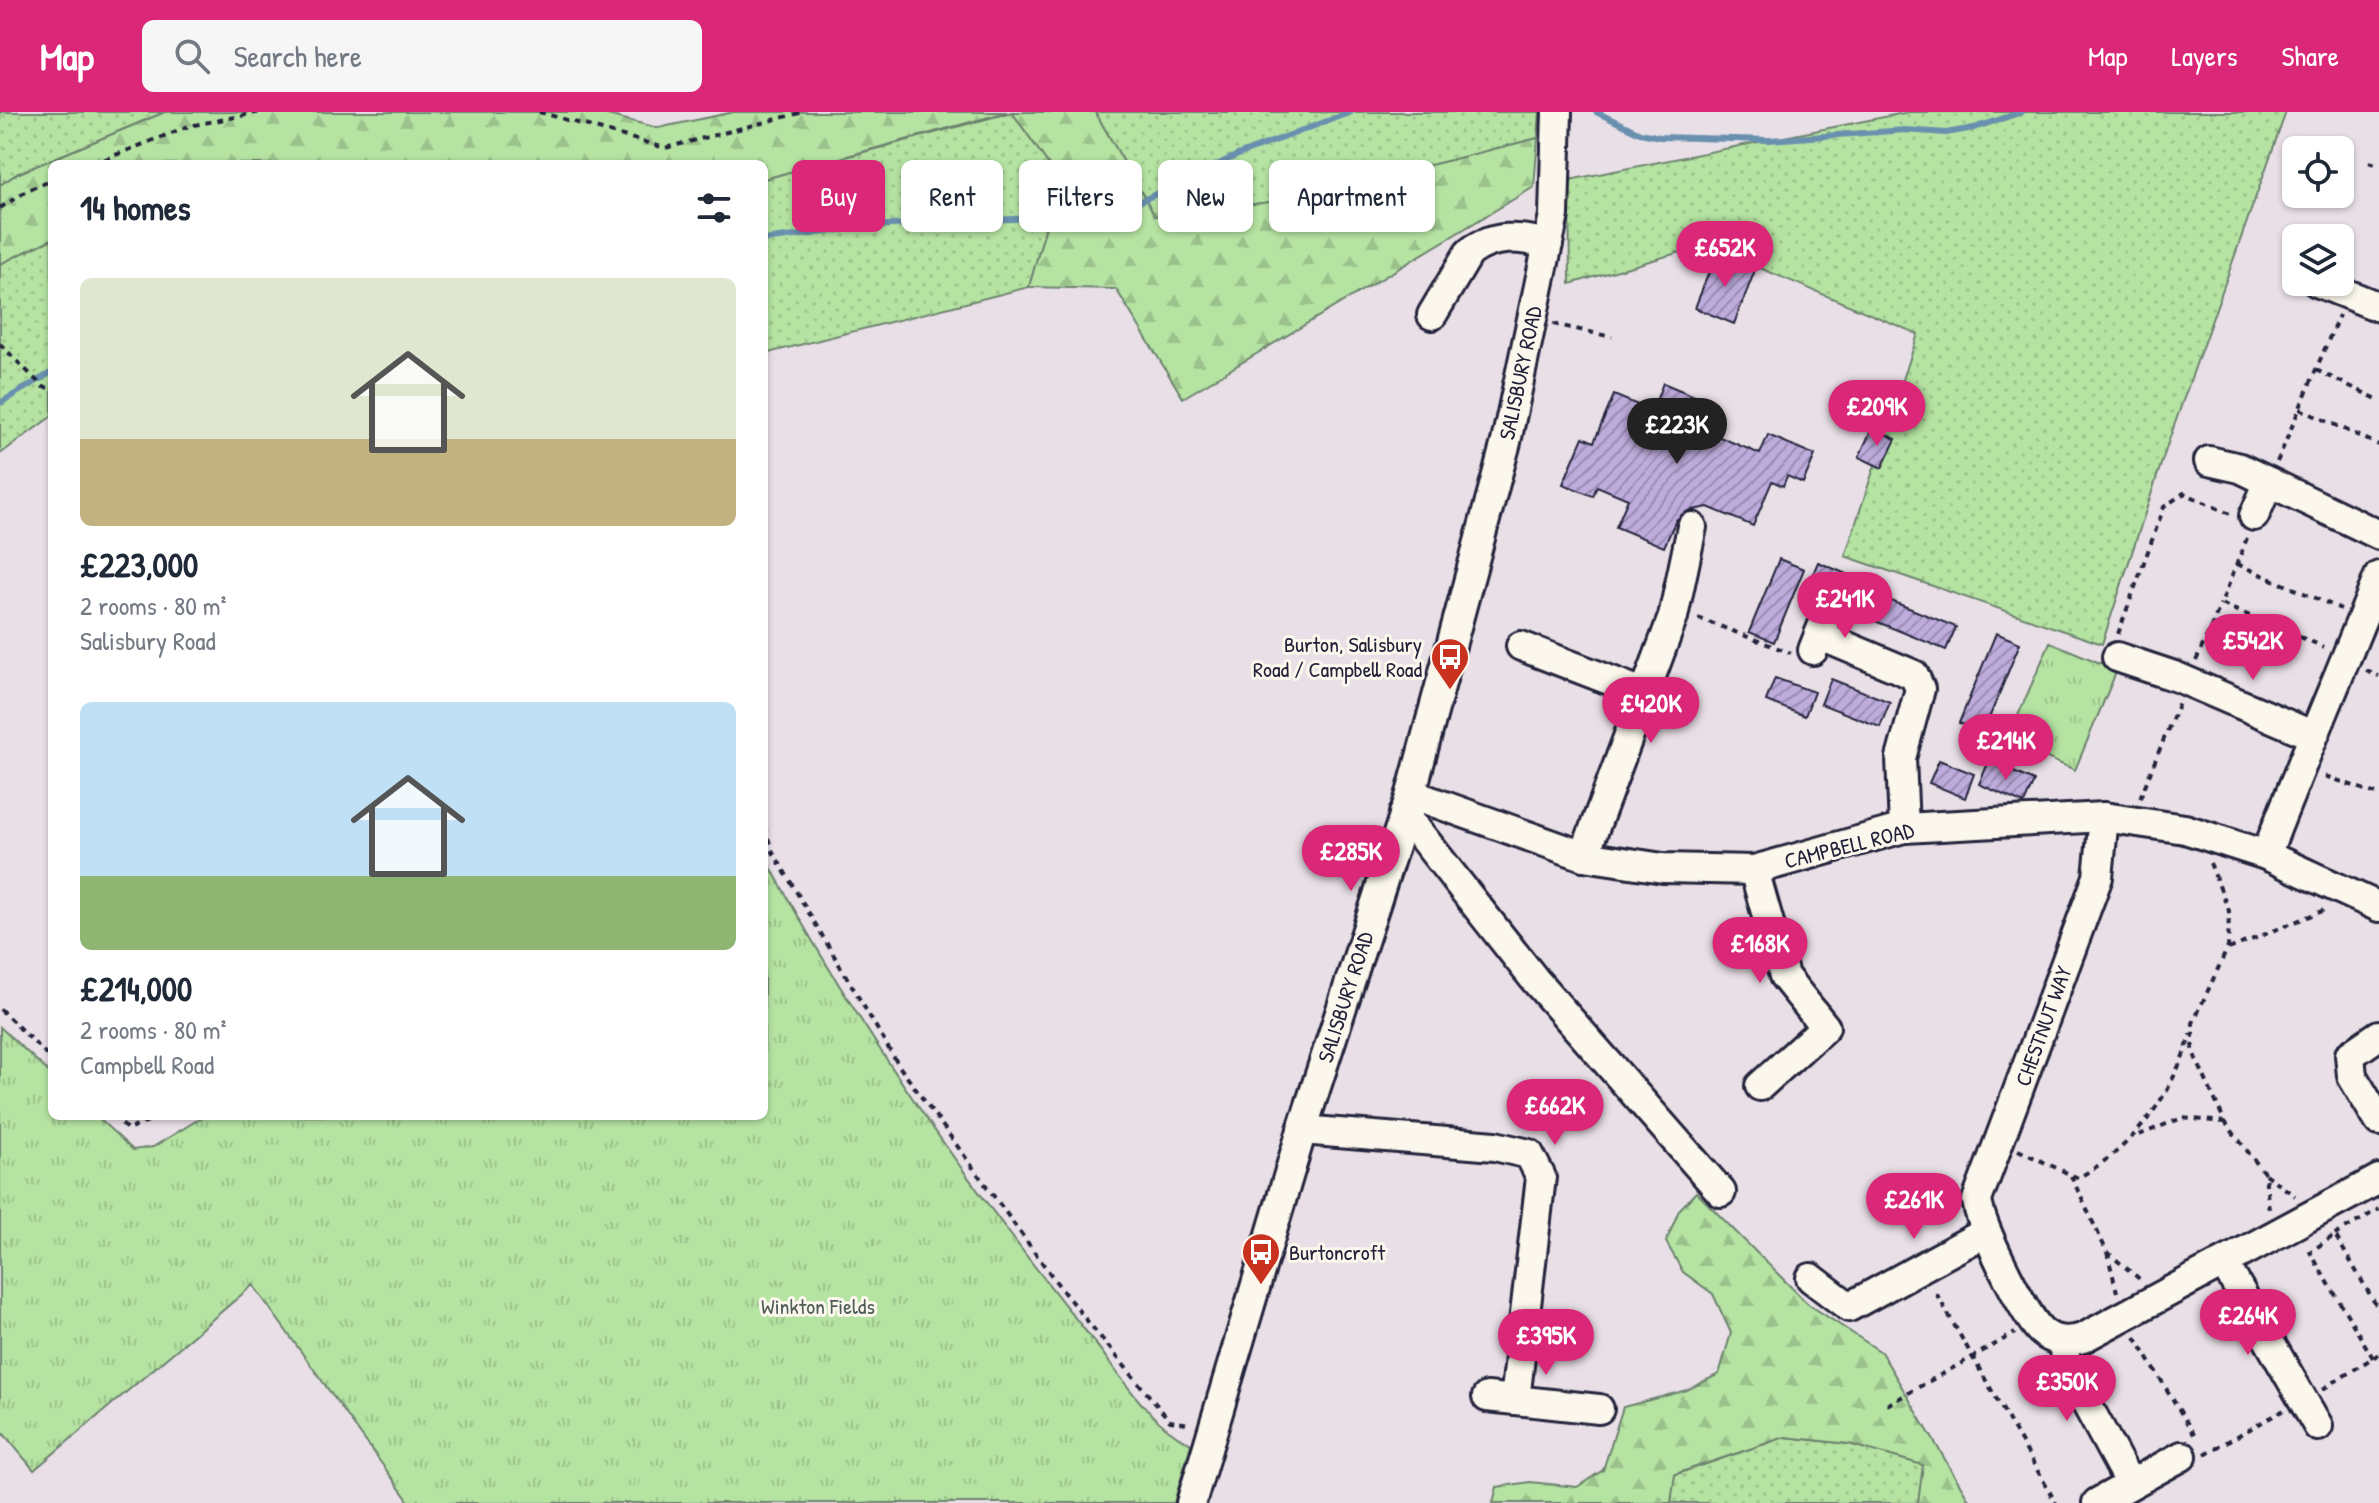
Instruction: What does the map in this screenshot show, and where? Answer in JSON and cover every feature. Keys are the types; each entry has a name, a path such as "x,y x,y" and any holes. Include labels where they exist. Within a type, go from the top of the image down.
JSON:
{"street":[{"name":"SALISBURY ROAD","path":"1191,1503 1302,1130 1408,804 1506,442 1554,215 1557,112"},
{"path":"1432,315 1469,253 1477,246 1521,237 1548,244"},
{"path":"2351,296 2379,307"},
{"path":"2209,461 2240,468 2379,535"},
{"path":"2253,520 2269,482"},
{"path":"1584,856 1674,613 1692,527"},
{"path":"2266,855 2312,735 2345,663 2379,576"},
{"path":"1820,632 1914,675 1920,689 1901,758 1904,828"},
{"path":"1521,646 1643,693"},
{"path":"2117,657 2182,679 2312,735"},
{"path":"1408,804 1527,970 1721,1192"},
{"name":"CAMPBELL ROAD","path":"1408,804 1584,856 1663,868 1754,870 1904,828 2104,817 2199,834 2266,855 2379,907"},
{"name":"CHESTNUT WAY","path":"2063,1341 2042,1332 2029,1315 1986,1232 1977,1200 2098,877 2104,817"},
{"path":"1754,870 1784,976 1825,1027 1760,1086"},
{"path":"2379,1035 2350,1055 2349,1065 2379,1121"},
{"path":"1302,1130 1495,1146 1529,1154 1541,1177 1515,1400"},
{"path":"2130,1484 2066,1366 2063,1341 2083,1338 2379,1179"},
{"path":"1811,1278 1849,1307 1986,1232"},
{"path":"2224,1263 2318,1426"},
{"path":"1487,1397 1599,1409"},
{"path":"2097,1503 2182,1456"}],"path":[{"path":"103,160 189,126 261,112"},
{"path":"539,112 665,148 804,112"},
{"path":"2369,162 2379,165"},
{"path":"0,208 48,182"},
{"path":"2269,482 2348,296"},
{"path":"1531,319 1612,337"},
{"path":"0,344 43,387 48,388"},
{"path":"2316,370 2379,400"},
{"path":"2300,409 2379,445"},
{"path":"2117,657 2110,655 2164,507 2184,493 2253,520 2221,604 2182,679 2139,800"},
{"path":"2237,564 2346,611"},
{"path":"2221,604 2330,650"},
{"path":"1674,613 1791,653 1820,632"},
{"path":"2300,767 2379,795"},
{"path":"2001,1141 2078,1178 2098,1167 2137,1136 2161,1105 2205,990 2226,950 2229,911 2199,834"},
{"path":"768,838 773,852 899,1066 1065,1294 1170,1421 1213,1429"},
{"path":"2226,950 2328,908 2338,887"},
{"path":"0,1009 48,1056"},
{"path":"2193,1028 2193,1052 2225,1122 2265,1174 2298,1197 2327,1207"},
{"path":"2137,1136 2182,1118 2225,1122"},
{"path":"117,1120 128,1130 150,1120"},
{"path":"2264,1241 2269,1206 2265,1174"},
{"path":"2071,1176 2107,1252 2131,1330 2206,1455 2376,1356 2310,1252 2379,1209"},
{"path":"2335,1235 2379,1310"},
{"path":"2107,1252 2162,1296"},
{"path":"1936,1293 2056,1503"},
{"path":"1887,1405 2008,1337"}],"green space":[{"path":"0,112 165,112 48,160 0,185"},
{"path":"165,112 596,112 658,128 734,112 1007,112 833,160 792,160 792,171 768,178 768,160 50,160"},
{"path":"1012,112 1045,160 1019,160 1019,232 1044,232 1029,287 768,353 768,178 792,171 792,232 885,232 885,160 834,160"},
{"path":"1012,112 1095,112 1123,160 1045,160"},
{"path":"1095,112 1540,112 1538,138 1435,164 1435,160 1269,160 1269,202 1253,204 1253,160 1158,160 1158,216 1155,216 1142,193 1142,160 1123,160"},
{"path":"1909,112 2286,112 2169,440 2102,644 1845,556 1918,334 1705,245 1570,284 1569,180"},
{"path":"1538,138 1534,187 1183,398 1116,289 1029,287 1044,232 1142,232 1142,193 1155,216 1158,216 1158,232 1253,232 1253,204 1269,202 1269,232 1435,232 1435,164"},
{"path":"48,161 48,241 0,264 0,185"},
{"path":"48,241 48,419 0,454 0,264"},
{"path":"2050,642 2117,670 2075,770 2007,741"},
{"name":"Winkton Fields","path":"768,862 837,982 959,1165 1136,1398 1161,1424 1191,1444 1174,1503 410,1503 253,1285 34,1470 4,1434 0,1438 0,1027 48,1071 48,1120 100,1120 133,1150 153,1147 197,1120 768,1120"},
{"path":"1696,1192 1808,1304 1881,1352 1971,1503 1918,1503 1923,1465 1849,1444 1785,1437 1675,1474 1671,1503 1493,1503 1497,1487 1530,1482 1577,1487 1603,1470 1623,1407 1687,1390 1719,1374 1731,1333 1713,1294 1683,1272 1666,1242 1679,1210"},
{"path":"1785,1437 1849,1444 1924,1465 1918,1503 1671,1503 1674,1475"}],"building":[{"path":"1716,254 1755,270 1734,324 1695,308"},
{"path":"1663,383 1697,397 1686,423 1760,454 1768,435 1815,455 1803,483 1787,476 1783,486 1772,481 1753,526 1708,507 1688,511 1676,520 1664,547 1616,527 1628,499 1597,486 1593,496 1563,484 1583,437 1594,442 1614,395 1652,411"},
{"path":"1872,428 1896,439 1882,468 1859,457"},
{"path":"1779,559 1804,569 1774,642 1749,632"},
{"path":"1818,562 1870,584 1863,603 1810,581"},
{"path":"1879,596 1956,627 1946,650 1870,619"},
{"path":"1996,633 2020,643 1983,733 1959,723"},
{"path":"1775,678 1814,692 1805,716 1766,701"},
{"path":"1831,679 1890,702 1880,727 1821,704"},
{"path":"1939,760 1974,774 1965,798 1929,783"},
{"path":"1989,761 2034,781 2024,804 1979,784"}],"waterway":[{"path":"768,239 871,226 1091,215 1139,202 1240,154 1351,112"},
{"path":"1596,112 1640,133 1660,137 1769,140 1905,130 1946,133 1974,128 2022,112"},
{"path":"0,403 48,374"}],"place":[{"name":"Burton, Salisbury Road / Campbell Road","path":"1450,691"},
{"name":"Burtoncroft","path":"1261,1286"}]}
